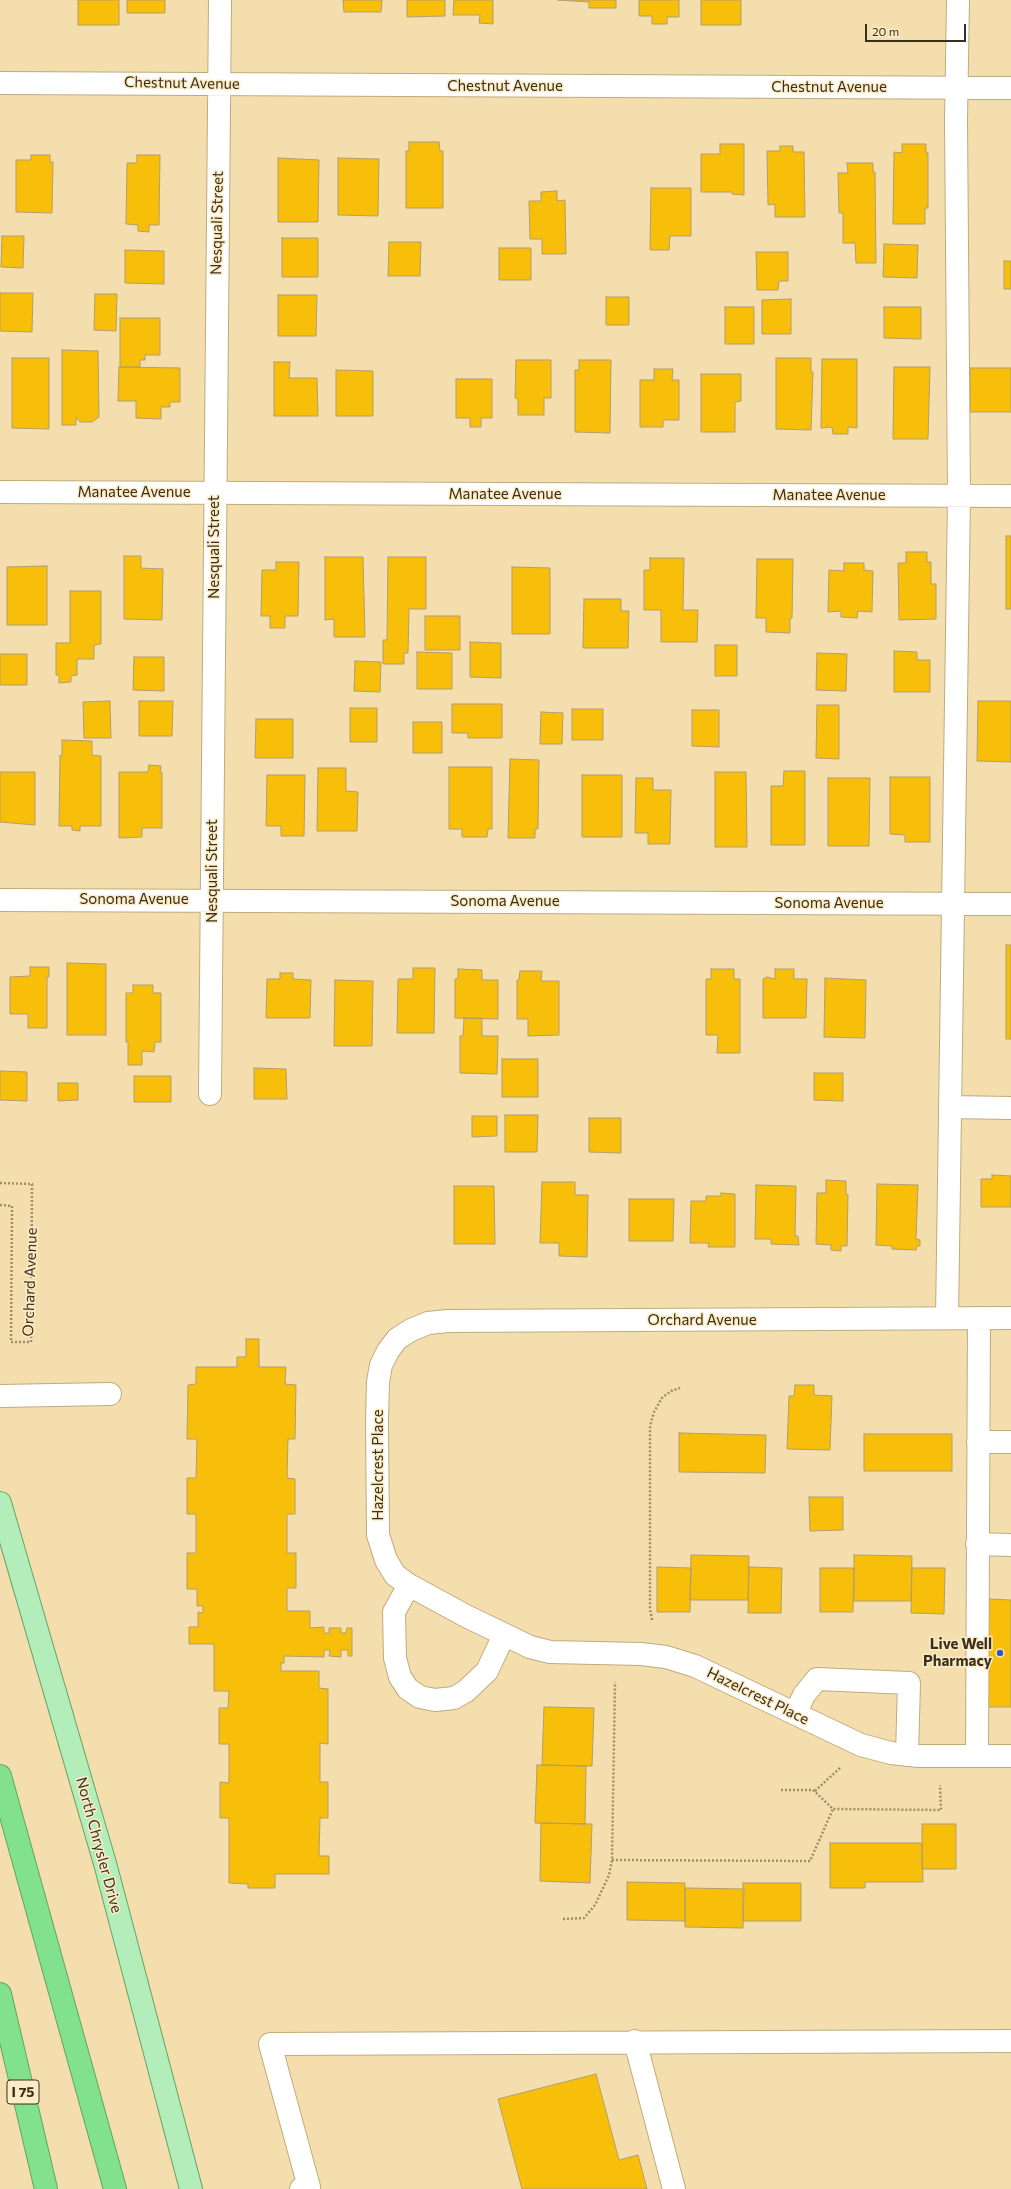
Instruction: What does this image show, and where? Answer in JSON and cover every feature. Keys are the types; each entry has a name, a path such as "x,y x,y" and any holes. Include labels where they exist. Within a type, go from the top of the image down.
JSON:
{"highway":[{"path":"0,1776 114,2189"},
{"name":"I 75","path":"0,1994 46,2189"}],"main road":[{"name":"North Chrysler Drive","path":"0,1503 104,1860 191,2189"}],"street":[{"name":"Nesquali Street","path":"210,1094 214,493 220,0"},
{"path":"947,1318 959,496 958,0"},
{"name":"Chestnut Avenue","path":"0,83 1011,88"},
{"name":"Manatee Avenue","path":"0,492 1011,496"},
{"name":"Sonoma Avenue","path":"0,900 212,899 1011,904"},
{"path":"950,1107 1011,1108"},
{"path":"977,1756 979,1318"},
{"name":"Orchard Avenue","path":"397,1340 411,1330 428,1323 448,1320 1011,1318"},
{"name":"Hazelcrest Place","path":"397,1340 388,1351 381,1365 378,1382 378,1535 386,1560 395,1575 504,1636 530,1647 550,1652 641,1654 666,1657 695,1666 862,1745 891,1753 907,1755 1011,1756"},
{"path":"0,1396 110,1394"},
{"path":"978,1442 1011,1442"},
{"path":"978,1544 1011,1545"},
{"path":"409,1584 394,1612 395,1658 400,1677 408,1689 420,1697 435,1700 454,1698 466,1691 487,1671 504,1636"},
{"path":"795,1714 804,1695 817,1679 909,1683 907,1755"},
{"path":"301,2189 309,2187 270,2044 1011,2041"},
{"path":"635,2042 674,2189"}],"path":[{"name":"Orchard Avenue","path":"0,1183 32,1184 31,1342 11,1342 12,1206 0,1205"},
{"path":"652,1620 650,1609 650,1426 654,1412 662,1398 671,1391 680,1388"},
{"path":"563,1919 581,1919 589,1913 609,1875 612,1860 615,1680"},
{"path":"815,1791 843,1766"},
{"path":"781,1790 814,1790 833,1809 941,1810 940,1783"},
{"path":"612,1860 810,1861 833,1809"}],"building":[{"path":"78,0 119,0 119,25 78,25"},
{"path":"127,0 165,0 165,13 127,13"},
{"path":"343,0 382,0 381,12 344,12"},
{"path":"407,0 445,0 445,16 407,17"},
{"path":"454,0 493,0 493,24 479,23 480,15 453,15"},
{"path":"558,0 616,0 616,8 589,8 589,2"},
{"path":"639,0 679,0 679,17 667,17 667,24 652,24 652,16 639,16"},
{"path":"701,0 741,0 741,25 701,25"},
{"path":"409,142 439,142 440,151 443,151 443,208 406,208 406,151 409,151"},
{"path":"720,144 744,144 744,195 732,194 732,192 701,192 701,154 720,154"},
{"path":"902,144 926,144 926,152 928,153 928,208 925,208 925,224 893,224 894,152 902,153"},
{"path":"780,146 793,146 793,152 804,152 805,217 775,217 775,204 768,205 767,151 780,151"},
{"path":"31,155 50,155 50,162 53,162 52,213 16,212 16,160 31,160"},
{"path":"137,155 160,155 159,225 149,225 149,232 138,231 138,225 126,224 127,163 137,163"},
{"path":"278,158 319,160 318,222 278,222"},
{"path":"338,158 379,159 378,216 338,215"},
{"path":"847,163 873,163 873,172 875,172 876,263 856,263 855,243 843,243 843,213 839,213 838,173 848,173"},
{"path":"651,188 691,188 691,236 670,236 669,250 650,250"},
{"path":"557,191 557,201 565,200 566,254 542,254 542,239 530,239 529,201 541,201 541,192"},
{"path":"2,236 24,236 23,268 1,267"},
{"path":"282,238 318,238 318,277 282,277"},
{"path":"389,242 421,242 420,276 388,276"},
{"path":"884,244 918,245 917,278 883,277"},
{"path":"499,248 531,248 531,280 499,280"},
{"path":"125,250 164,251 164,284 125,283"},
{"path":"756,252 788,252 788,281 779,281 778,290 757,290"},
{"path":"1004,261 1011,261 1011,289 1004,289"},
{"path":"0,293 33,293 32,332 0,331"},
{"path":"95,294 117,294 116,331 94,330"},
{"path":"278,295 317,295 316,336 278,336"},
{"path":"606,297 629,297 629,325 606,325"},
{"path":"791,299 791,334 762,334 762,300"},
{"path":"725,307 754,307 754,344 725,344"},
{"path":"884,307 921,307 921,339 884,338"},
{"path":"120,318 160,318 160,355 145,355 145,360 140,360 140,367 120,367"},
{"path":"62,350 98,351 99,417 92,422 80,422 76,417 76,425 62,425"},
{"path":"12,358 49,358 49,429 12,428"},
{"path":"776,358 811,358 811,372 813,372 811,430 776,429"},
{"path":"822,359 857,359 857,428 848,427 848,434 833,434 832,427 821,428"},
{"path":"516,360 551,360 551,398 544,398 544,415 518,415 518,399 515,398"},
{"path":"579,360 611,360 610,433 575,432 575,370 579,370"},
{"path":"274,362 290,362 289,378 317,378 318,416 274,416"},
{"path":"119,367 180,368 180,402 170,402 170,407 161,407 161,419 136,418 136,401 118,401"},
{"path":"894,367 930,367 928,439 893,439"},
{"path":"970,368 1011,368 1011,412 970,412"},
{"path":"654,369 673,369 672,380 679,380 679,420 663,420 663,427 640,427 640,380 654,380"},
{"path":"336,370 373,371 373,416 336,416"},
{"path":"701,374 741,374 741,401 735,402 735,432 701,432"},
{"path":"456,379 492,379 492,418 481,418 481,427 470,427 470,418 456,418"},
{"path":"1006,536 1011,536 1011,609 1006,609"},
{"path":"906,552 927,552 927,562 931,562 931,584 936,584 936,619 899,620 898,563 906,563"},
{"path":"124,556 141,556 141,568 163,569 162,620 124,619"},
{"path":"325,557 363,557 365,637 334,637 334,619 325,620"},
{"path":"388,557 426,557 426,609 409,609 408,653 404,653 404,664 383,664 383,640 387,640"},
{"path":"650,558 684,558 683,610 698,610 697,642 661,642 661,610 644,610 644,570 650,570"},
{"path":"757,559 793,559 792,618 790,618 790,633 766,632 766,618 756,618"},
{"path":"276,562 299,562 298,616 285,616 285,628 270,628 270,616 261,616 262,570 276,570"},
{"path":"844,563 864,563 864,570 873,571 872,612 858,611 857,618 841,617 841,611 828,612 829,570 844,571"},
{"path":"47,566 47,625 7,625 7,567"},
{"path":"512,567 550,568 550,634 512,634"},
{"path":"70,591 101,591 101,644 94,645 94,659 77,659 77,675 71,676 71,682 59,683 59,675 56,675 56,643 70,643"},
{"path":"584,599 621,599 621,611 629,611 628,648 583,648"},
{"path":"425,616 460,616 460,650 425,650"},
{"path":"470,642 501,643 501,678 470,677"},
{"path":"715,645 737,645 737,676 715,676"},
{"path":"894,651 917,652 917,660 930,660 930,692 894,692"},
{"path":"417,652 452,653 452,689 417,689"},
{"path":"817,653 847,654 846,691 816,690"},
{"path":"0,654 27,654 27,685 0,685"},
{"path":"134,657 164,657 164,691 133,690"},
{"path":"355,661 381,662 380,692 354,691"},
{"path":"110,701 111,738 84,738 83,702"},
{"path":"139,701 173,701 172,736 139,736"},
{"path":"978,701 1011,701 1011,762 977,761"},
{"path":"452,704 502,704 502,738 468,738 468,733 452,733"},
{"path":"817,705 839,705 839,759 816,758"},
{"path":"350,708 377,708 377,742 350,742"},
{"path":"572,709 603,709 603,740 572,740"},
{"path":"692,710 719,710 719,747 692,746"},
{"path":"541,712 563,713 562,744 540,744"},
{"path":"256,719 293,719 293,758 255,758"},
{"path":"413,722 442,722 442,753 413,753"},
{"path":"62,740 92,741 92,755 101,756 101,826 80,826 80,831 72,830 72,826 59,826 60,755 62,756"},
{"path":"510,759 539,760 538,829 535,829 535,838 508,838"},
{"path":"149,765 161,766 162,828 142,828 142,837 119,838 119,772 148,772"},
{"path":"449,767 492,767 492,829 488,829 487,837 462,837 462,829 449,829"},
{"path":"318,768 346,768 346,791 358,792 357,831 317,831"},
{"path":"784,771 805,771 805,845 771,845 771,786 783,786"},
{"path":"0,772 35,772 35,825 0,822"},
{"path":"715,772 746,772 747,847 715,847"},
{"path":"267,775 305,775 304,836 281,836 281,826 266,826"},
{"path":"582,775 622,775 622,837 582,837"},
{"path":"890,777 930,777 930,842 905,842 905,835 890,834"},
{"path":"636,778 653,778 653,790 671,790 670,844 648,844 648,833 635,833"},
{"path":"828,778 870,778 869,846 828,846"},
{"path":"1006,945 1011,945 1011,1039 1006,1039"},
{"path":"67,963 106,964 106,1035 67,1035"},
{"path":"30,967 49,967 49,977 47,977 47,1028 28,1028 28,1014 10,1014 10,977 30,976"},
{"path":"413,968 435,968 434,1033 397,1033 398,979 413,979"},
{"path":"458,969 482,970 482,980 498,980 498,1019 455,1018 455,979 458,978"},
{"path":"711,969 734,969 734,979 740,979 740,1053 717,1053 718,1035 706,1035 706,979 711,979"},
{"path":"775,969 794,969 794,979 807,979 806,1018 763,1018 763,979 767,977 775,979"},
{"path":"520,971 542,971 541,981 559,981 559,1035 528,1036 528,1019 517,1019 517,980 519,980"},
{"path":"280,973 293,973 293,979 311,980 310,1018 266,1018 267,979 280,979"},
{"path":"825,978 866,980 865,1038 824,1037"},
{"path":"335,980 373,981 372,1046 334,1046"},
{"path":"133,985 153,985 153,993 161,993 161,1042 155,1042 154,1052 142,1051 142,1065 128,1065 128,1042 126,1042 126,993 133,993"},
{"path":"464,1018 482,1018 482,1036 498,1036 497,1074 460,1073 460,1036 463,1036"},
{"path":"502,1059 538,1059 538,1097 502,1097"},
{"path":"254,1068 286,1069 287,1099 254,1099"},
{"path":"0,1071 27,1072 27,1101 0,1100"},
{"path":"814,1073 843,1073 843,1101 814,1100"},
{"path":"134,1076 171,1076 171,1102 134,1102"},
{"path":"58,1083 78,1083 78,1100 58,1101"},
{"path":"505,1115 538,1115 537,1152 505,1152"},
{"path":"472,1116 497,1116 497,1136 472,1137"},
{"path":"589,1118 621,1118 621,1153 589,1152"},
{"path":"992,1175 1011,1176 1011,1207 981,1207 981,1179 992,1179"},
{"path":"826,1180 846,1181 846,1194 848,1195 847,1246 841,1246 841,1251 831,1250 831,1245 816,1244 817,1193 826,1193"},
{"path":"542,1182 575,1182 575,1195 588,1195 587,1257 559,1256 559,1243 540,1243"},
{"path":"877,1184 918,1185 916,1239 920,1240 920,1246 917,1246 916,1250 892,1249 892,1246 876,1245"},
{"path":"756,1185 796,1186 795,1236 798,1236 799,1245 771,1244 771,1239 755,1239"},
{"path":"454,1186 494,1186 495,1244 454,1244"},
{"path":"721,1193 735,1194 735,1247 708,1247 709,1243 690,1243 691,1201 706,1201 706,1196 721,1196"},
{"path":"629,1199 674,1199 673,1241 629,1241"},
{"path":"246,1339 259,1339 259,1367 286,1367 285,1384 296,1385 295,1439 288,1439 287,1478 295,1479 295,1514 287,1514 287,1553 296,1553 296,1588 287,1588 287,1611 310,1611 310,1628 324,1627 324,1633 329,1633 329,1628 341,1628 341,1633 346,1633 347,1628 352,1628 352,1656 348,1656 348,1650 341,1650 341,1657 329,1656 330,1650 324,1650 324,1657 284,1656 284,1663 281,1663 281,1671 319,1671 319,1688 328,1689 328,1744 320,1743 320,1782 328,1782 328,1818 320,1818 319,1856 329,1856 329,1874 275,1874 275,1888 248,1888 248,1884 229,1883 229,1818 220,1818 220,1782 229,1783 229,1744 219,1744 219,1708 228,1708 229,1691 214,1691 214,1644 189,1644 189,1627 198,1627 198,1612 203,1613 203,1606 197,1606 197,1589 187,1589 187,1553 196,1553 196,1514 187,1514 187,1478 196,1478 197,1439 187,1439 188,1385 196,1384 196,1367 237,1367 237,1357 246,1357"},
{"path":"795,1385 814,1385 814,1395 832,1396 830,1450 787,1449 789,1396 794,1396"},
{"path":"679,1433 766,1435 765,1473 679,1472"},
{"path":"864,1434 952,1434 952,1471 864,1471"},
{"path":"809,1497 843,1497 843,1530 810,1531"},
{"path":"691,1555 749,1556 748,1600 690,1600"},
{"path":"854,1555 912,1556 911,1601 854,1601"},
{"path":"657,1567 691,1568 690,1612 657,1612"},
{"path":"749,1567 782,1568 781,1613 748,1613"},
{"path":"820,1568 854,1568 853,1612 820,1612"},
{"path":"912,1568 945,1568 944,1614 911,1613"},
{"name":"Live Well Pharmacy","path":"989,1599 1011,1600 1011,1707 987,1707"},
{"path":"544,1707 594,1708 592,1766 542,1765"},
{"path":"537,1765 586,1766 585,1824 535,1823"},
{"path":"541,1823 592,1824 590,1883 540,1881"},
{"path":"922,1824 956,1824 956,1869 922,1869"},
{"path":"830,1843 922,1843 923,1882 865,1882 865,1888 830,1888"},
{"path":"627,1882 685,1883 685,1921 627,1920"},
{"path":"743,1883 801,1883 801,1921 743,1921"},
{"path":"685,1888 744,1889 743,1928 685,1927"},
{"path":"596,2074 619,2160 638,2155 647,2189 522,2189 498,2099"}],"place":[{"name":"Live Well Pharmacy","path":"1000,1653"}]}
